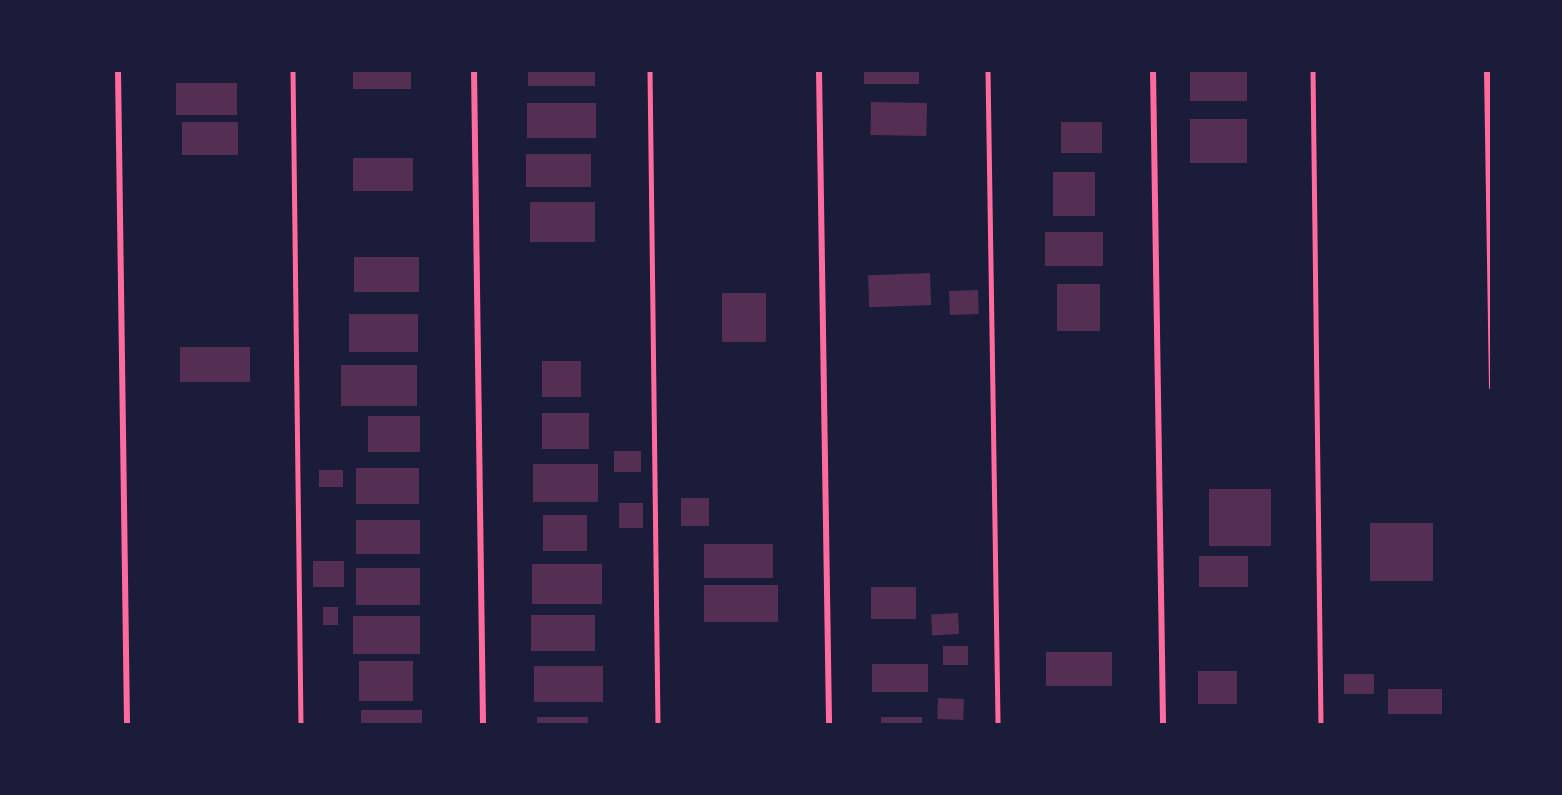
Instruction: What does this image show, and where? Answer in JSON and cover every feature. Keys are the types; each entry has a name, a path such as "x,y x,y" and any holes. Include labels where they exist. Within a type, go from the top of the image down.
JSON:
{"street":[{"path":"118,70 127,724"},
{"path":"474,70 483,724"},
{"path":"819,70 829,724"},
{"path":"1153,70 1163,724"},
{"path":"1487,70 1491,387"}],"lane":[{"path":"293,70 301,724"},
{"path":"650,70 658,724"},
{"path":"988,70 998,724"},
{"path":"1313,70 1321,724"}],"building":[{"path":"353,70 411,70 411,89 353,89"},
{"path":"528,70 595,70 595,86 528,86"},
{"path":"864,70 919,70 919,84 864,84"},
{"path":"1190,70 1247,70 1247,101 1190,101"},
{"path":"176,83 237,83 237,115 176,115"},
{"path":"871,102 927,103 926,136 870,135"},
{"path":"527,103 596,103 596,138 527,138"},
{"path":"1190,119 1247,119 1247,163 1190,163"},
{"path":"182,122 238,122 238,155 182,155"},
{"path":"1061,122 1102,122 1102,153 1061,153"},
{"path":"526,154 591,154 591,187 526,187"},
{"path":"353,158 413,158 413,191 353,191"},
{"path":"1053,172 1095,172 1095,216 1053,216"},
{"path":"530,202 595,202 595,242 530,242"},
{"path":"1045,232 1103,232 1103,266 1045,266"},
{"path":"354,257 419,257 419,292 354,292"},
{"path":"930,273 931,305 869,307 868,275"},
{"path":"1057,284 1100,284 1100,331 1057,331"},
{"path":"978,290 979,314 950,315 949,291"},
{"path":"722,293 766,293 766,342 722,342"},
{"path":"349,314 418,314 418,352 349,352"},
{"path":"180,347 250,347 250,382 180,382"},
{"path":"542,361 581,361 581,397 542,397"},
{"path":"341,365 417,365 417,406 341,406"},
{"path":"542,413 589,413 589,449 542,449"},
{"path":"368,416 420,416 420,452 368,452"},
{"path":"614,451 641,451 641,472 614,472"},
{"path":"533,464 598,464 598,502 533,502"},
{"path":"356,468 419,468 419,504 356,504"},
{"path":"319,470 343,470 343,487 319,487"},
{"path":"1209,489 1271,489 1271,546 1209,546"},
{"path":"681,498 709,498 709,526 681,526"},
{"path":"619,503 643,503 643,528 619,528"},
{"path":"543,515 587,515 587,551 543,551"},
{"path":"356,520 420,520 420,554 356,554"},
{"path":"1370,523 1433,523 1433,581 1370,581"},
{"path":"704,544 773,544 773,578 704,578"},
{"path":"1199,556 1248,556 1248,587 1199,587"},
{"path":"313,561 344,561 344,587 313,587"},
{"path":"532,564 602,564 602,604 532,604"},
{"path":"356,568 420,568 420,605 356,605"},
{"path":"704,585 778,585 778,622 704,622"},
{"path":"871,587 916,587 916,619 871,619"},
{"path":"323,607 338,607 338,625 323,625"},
{"path":"958,613 959,634 932,635 931,614"},
{"path":"531,615 595,615 595,651 531,651"},
{"path":"353,616 420,616 420,654 353,654"},
{"path":"943,646 968,646 968,665 943,665"},
{"path":"1046,652 1112,652 1112,686 1046,686"},
{"path":"359,661 413,661 413,701 359,701"},
{"path":"872,664 928,664 928,692 872,692"},
{"path":"534,666 603,666 603,702 534,702"},
{"path":"1198,671 1237,671 1237,704 1198,704"},
{"path":"1344,674 1374,674 1374,694 1344,694"},
{"path":"1388,689 1442,689 1442,714 1388,714"},
{"path":"938,698 964,699 963,720 937,719"},
{"path":"361,710 422,710 422,724 361,724"},
{"path":"537,717 588,717 588,724 537,724"},
{"path":"881,717 922,717 922,724 881,724"}]}
